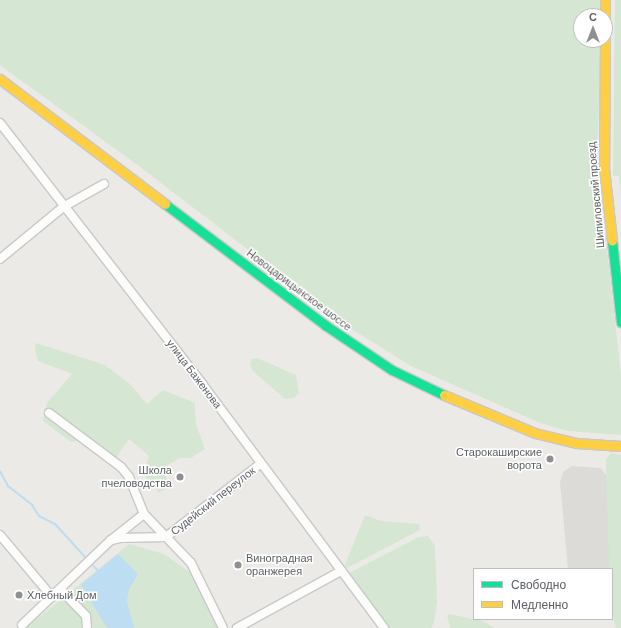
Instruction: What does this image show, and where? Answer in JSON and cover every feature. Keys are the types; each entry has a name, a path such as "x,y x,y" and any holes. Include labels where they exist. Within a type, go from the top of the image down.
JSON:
{"main road":[{"name":"Шипиловский проезд","path":"605,48 604,168 621,323"},
{"name":"Новоцарицынское шоссе","path":"0,79 325,325 386,366 454,399 535,433 576,443 621,446"}],"street":[{"name":"улица Баженова","path":"0,123 63,207 203,385 260,464 384,628"},
{"path":"0,258 63,207 104,184"},
{"path":"49,413 120,467 129,477 144,514 191,563 222,628"},
{"name":"Судейский переулок","path":"166,537 260,464"},
{"path":"22,625 70,581 111,540 144,514"},
{"path":"0,535 52,597"},
{"path":"111,540 121,538 166,537"},
{"path":"237,628 341,571"},
{"path":"60,589 86,616 87,628"}],"shaded area":[{"path":"572,466 600,468 612,481 612,568 568,568 560,482 563,472"}],"green space":[{"path":"0,0 603,0 602,8 573,8 573,48 601,48 597,159 621,375 621,435 568,431 540,423 411,366 350,328 139,166 0,65"},
{"path":"615,0 621,0 621,196 619,176 613,176"},
{"path":"36,343 105,365 130,384 147,404 163,390 195,403 196,424 205,449 191,458 180,458 164,467 168,487 159,493 143,474 149,456 129,439 111,465 80,440 71,442 43,421 47,403 72,374 38,361 35,350"},
{"path":"257,358 296,375 299,393 294,398 285,399 253,371 250,365 251,359"},
{"path":"611,453 621,455 621,628 616,628 613,618 613,568 609,568 606,459"},
{"path":"365,515 381,521 419,524 420,530 347,568 345,565"},
{"path":"428,536 435,546 437,601 434,623 431,628 388,628 347,574 419,537"},
{"path":"129,544 164,554 195,576 217,628 26,628"},
{"path":"450,614 482,621 495,628 450,628 447,615"}],"water":[{"path":"118,554 138,574 129,589 127,601 134,628 107,628 81,585"}],"waterway":[{"path":"0,471 8,486 32,505 39,516 55,524 87,559"},
{"path":"90,562 99,572"}],"traffic: fast":[{"path":"165,204 325,325 392,370 444,395"},
{"path":"612,241 621,323"}],"traffic: slow":[{"path":"605,0 605,8"},
{"path":"605,48 604,168 612,241"},
{"path":"0,79 165,204"},
{"path":"444,395 535,433 576,443 621,446"}],"place":[{"name":"Старокаширские ворота","path":"550,459"},
{"name":"Школа пчеловодства","path":"180,477"},
{"name":"Виноградная оранжерея","path":"238,565"},
{"name":"Хлебный Дом","path":"19,595"}]}
